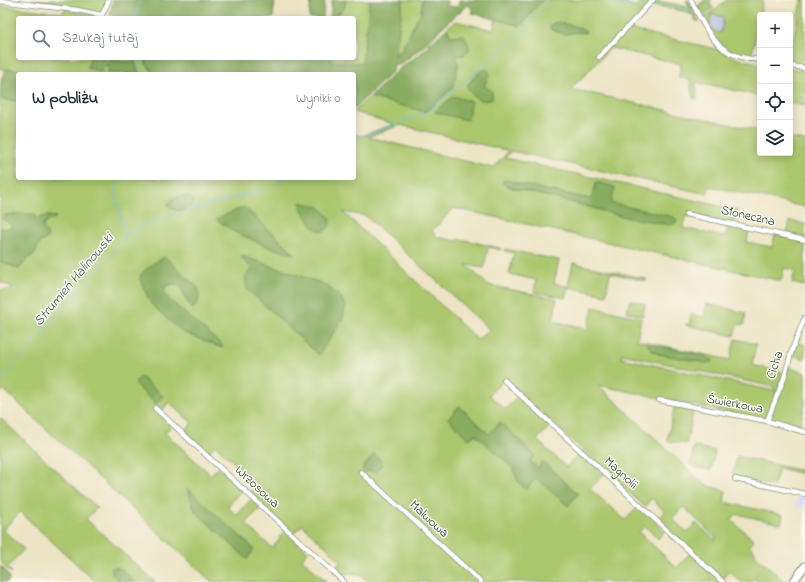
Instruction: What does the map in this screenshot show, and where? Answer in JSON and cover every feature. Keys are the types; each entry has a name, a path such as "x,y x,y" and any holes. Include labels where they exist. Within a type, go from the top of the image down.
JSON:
{"main road":[{"path":"793,582 802,574 805,566"}],"street":[{"path":"0,1 77,10 102,15 109,0"},
{"path":"599,57 653,0"},
{"path":"691,0 706,29 721,47 738,56 757,59"},
{"path":"793,66 805,68"},
{"name":"Słoneczna","path":"686,214 805,240"},
{"name":"Cicha","path":"767,421 784,378 792,350 805,317"},
{"name":"Magnolii","path":"504,380 724,582"},
{"name":"Świerkowa","path":"659,400 767,421 805,432"},
{"name":"Wrzosowa","path":"155,408 344,582"},
{"name":"Malwowa","path":"361,472 481,582"},
{"path":"735,479 805,494"}],"shaded area":[{"path":"712,14 724,17 721,33 715,32 710,25"},
{"path":"798,494 805,496 805,508 795,506"}],"green space":[{"path":"32,0 107,0 100,12 64,8 64,5"},
{"path":"113,0 275,0 273,16 112,16 110,14"},
{"path":"311,0 325,0 323,16 309,16"},
{"path":"332,0 346,0 343,9 336,14 336,16 330,16"},
{"path":"346,0 370,0 362,63 330,62 330,60 356,60 356,16 336,16 336,14 343,9"},
{"path":"370,0 403,0 395,56 400,52 417,18 421,14 422,0 447,1 447,6 458,7 459,0 543,0 532,11 521,26 472,13 472,8 468,5 399,65 394,65 393,71 356,107 356,72 153,72 145,60 331,60 331,62 362,63"},
{"path":"403,0 422,0 421,14 417,18 400,52 395,57"},
{"path":"543,0 610,0 637,6 642,0 652,0 689,7 686,0 688,0 699,21 696,21 693,15 683,11 653,5 629,29 716,49 718,48 733,57 757,62 757,95 696,82 697,99 693,98 690,80 679,78 681,64 611,48 571,89 757,130 757,156 793,156 793,139 805,141 805,207 709,186 707,194 511,151 505,158 738,210 735,223 685,216 683,228 725,237 728,225 749,230 747,242 772,247 775,235 805,242 805,286 792,283 795,270 784,268 781,281 454,208 432,231 437,237 457,241 460,239 500,248 501,250 488,247 484,268 466,265 488,285 557,299 553,321 588,329 593,307 641,318 637,340 730,360 735,339 756,344 752,365 783,372 775,396 764,420 598,385 705,485 726,491 724,502 783,515 781,524 737,514 731,520 754,540 749,546 756,552 754,554 785,582 759,582 754,578 750,582 741,582 729,571 723,579 658,519 664,511 651,498 645,507 505,379 489,395 505,409 519,395 551,425 537,440 566,467 581,452 604,474 590,489 625,520 639,506 665,531 658,539 645,526 639,532 677,568 690,553 721,582 369,582 352,573 341,576 333,571 341,561 302,525 293,534 249,493 257,484 215,445 207,454 184,432 192,423 169,402 162,411 156,406 172,425 165,433 211,475 218,467 243,491 241,491 227,507 237,515 251,499 260,508 246,524 272,548 285,531 281,527 308,551 302,559 327,582 212,582 3,389 0,393 0,290 11,290 12,287 0,282 0,261 23,265 32,256 39,244 42,236 43,225 56,217 47,216 35,219 2,218 12,226 10,229 0,228 0,99 16,101 16,180 356,180 356,135 361,136 394,124 356,113 356,110 370,97 426,112 453,87 458,65 447,28 455,21 493,30 496,19 521,26 532,11","holes":["400,125 509,151 493,168 368,137","244,207 294,253 271,248 233,231 217,219","343,212 366,216 489,329 478,340","622,354 774,387 774,391 621,358","684,507 716,538 715,540 696,523 687,533 672,518"]},
{"path":"705,0 712,0 709,3 713,8 702,16 697,7"},
{"path":"726,0 763,0 761,12 757,12 757,29 752,54 754,57 739,54 728,49 719,42 709,30 712,27 715,32 721,33 724,17 712,14 710,25 707,27 703,19 715,9 716,10"},
{"path":"801,0 805,0 805,66 793,63 793,40"},
{"path":"0,6 63,13 64,10 97,16 16,16 16,60 105,60 106,68 107,60 145,60 153,72 138,72 135,62 109,72 36,72 0,69"},
{"path":"458,13 439,30 431,41 399,65"},
{"path":"557,22 580,28 586,32 565,34 551,30 550,27 553,23"},
{"path":"447,28 450,36 464,35 469,46 469,50 464,55 456,56 458,65 453,87 426,112 370,97 401,67 420,54"},
{"path":"89,60 103,60 101,72 87,68"},
{"path":"108,61 135,62 138,72 109,72"},
{"path":"7,69 39,72 16,72 16,101 0,99 0,86"},
{"path":"486,69 489,71 489,76 484,86 492,91 492,99 484,101 474,96 467,86 478,74"},
{"path":"793,69 805,71 805,106 793,104"},
{"path":"453,96 472,102 467,120 435,112"},
{"path":"505,180 590,199 596,182 615,187 611,203 674,217 677,220 675,223 670,225 620,216 512,188 504,184 502,181"},
{"path":"179,196 193,199 193,204 184,210 174,210 168,205 171,200"},
{"path":"300,202 320,207 331,219 329,227 324,231 315,229 302,210"},
{"path":"244,207 295,254 271,248 233,231 216,219"},
{"path":"34,214 36,219 47,216 56,217 43,225 48,237 40,242 35,253 24,261 19,269 0,261 0,228 10,229 12,226 2,218 6,215"},
{"path":"790,221 805,224 805,238 787,234"},
{"path":"505,249 559,260 554,283 568,287 565,298 534,292 536,280 509,274 514,253 504,251"},
{"path":"242,256 324,284 341,297 346,306 342,320 319,355 247,289 245,277 252,269 241,257"},
{"path":"165,257 198,288 199,299 194,308 191,308 181,287 175,284 165,287 164,294 223,346 222,348 182,332 151,304 140,280 141,274 155,262"},
{"path":"573,263 647,279 646,281 610,273 606,295 568,287"},
{"path":"630,300 645,304 643,316 627,312"},
{"path":"707,304 746,313 744,325 738,324 734,336 686,325 685,324 689,325 691,314 704,317"},
{"path":"796,342 805,345 805,359 792,355"},
{"path":"647,344 703,355 712,360 712,362 706,363 659,354 651,350"},
{"path":"788,367 805,373 805,404 799,428 772,422 768,419"},
{"path":"141,377 163,396 156,404 137,386 136,381"},
{"path":"675,404 694,409 686,444 667,441"},
{"path":"459,406 489,434 500,422 535,455 530,461 538,468 542,461 578,494 568,506 536,478 526,490 518,481 513,468 475,434 469,439 448,419"},
{"path":"0,418 97,508 86,519 155,582 135,582 122,569 113,575 120,582 96,582 20,512 3,530 24,549 7,568 12,572 11,573 0,561"},
{"path":"694,446 715,451 711,470 690,465"},
{"path":"374,454 383,463 376,472 368,471 365,473 362,469"},
{"path":"737,456 803,471 803,474 779,468 774,486 744,480 733,475"},
{"path":"187,488 253,548 253,551 247,559 195,511"},
{"path":"0,566 10,578 7,582 0,582"},
{"path":"114,567 122,569 135,582 120,582 113,575 111,569"}],"waterway":[{"name":"Strumień Halinowski","path":"136,16 140,0"},
{"path":"356,139 427,112 516,39 549,0"},
{"path":"599,0 637,8 645,2 648,2"},
{"path":"700,8 709,0"},
{"path":"654,3 694,11"},
{"name":"Strumień Halinowski","path":"137,60 142,72"},
{"name":"Strumień Halinowski","path":"0,382 123,240 125,234 115,195 119,180"},
{"path":"275,186 282,180"},
{"path":"123,240 145,223 268,189"}]}
